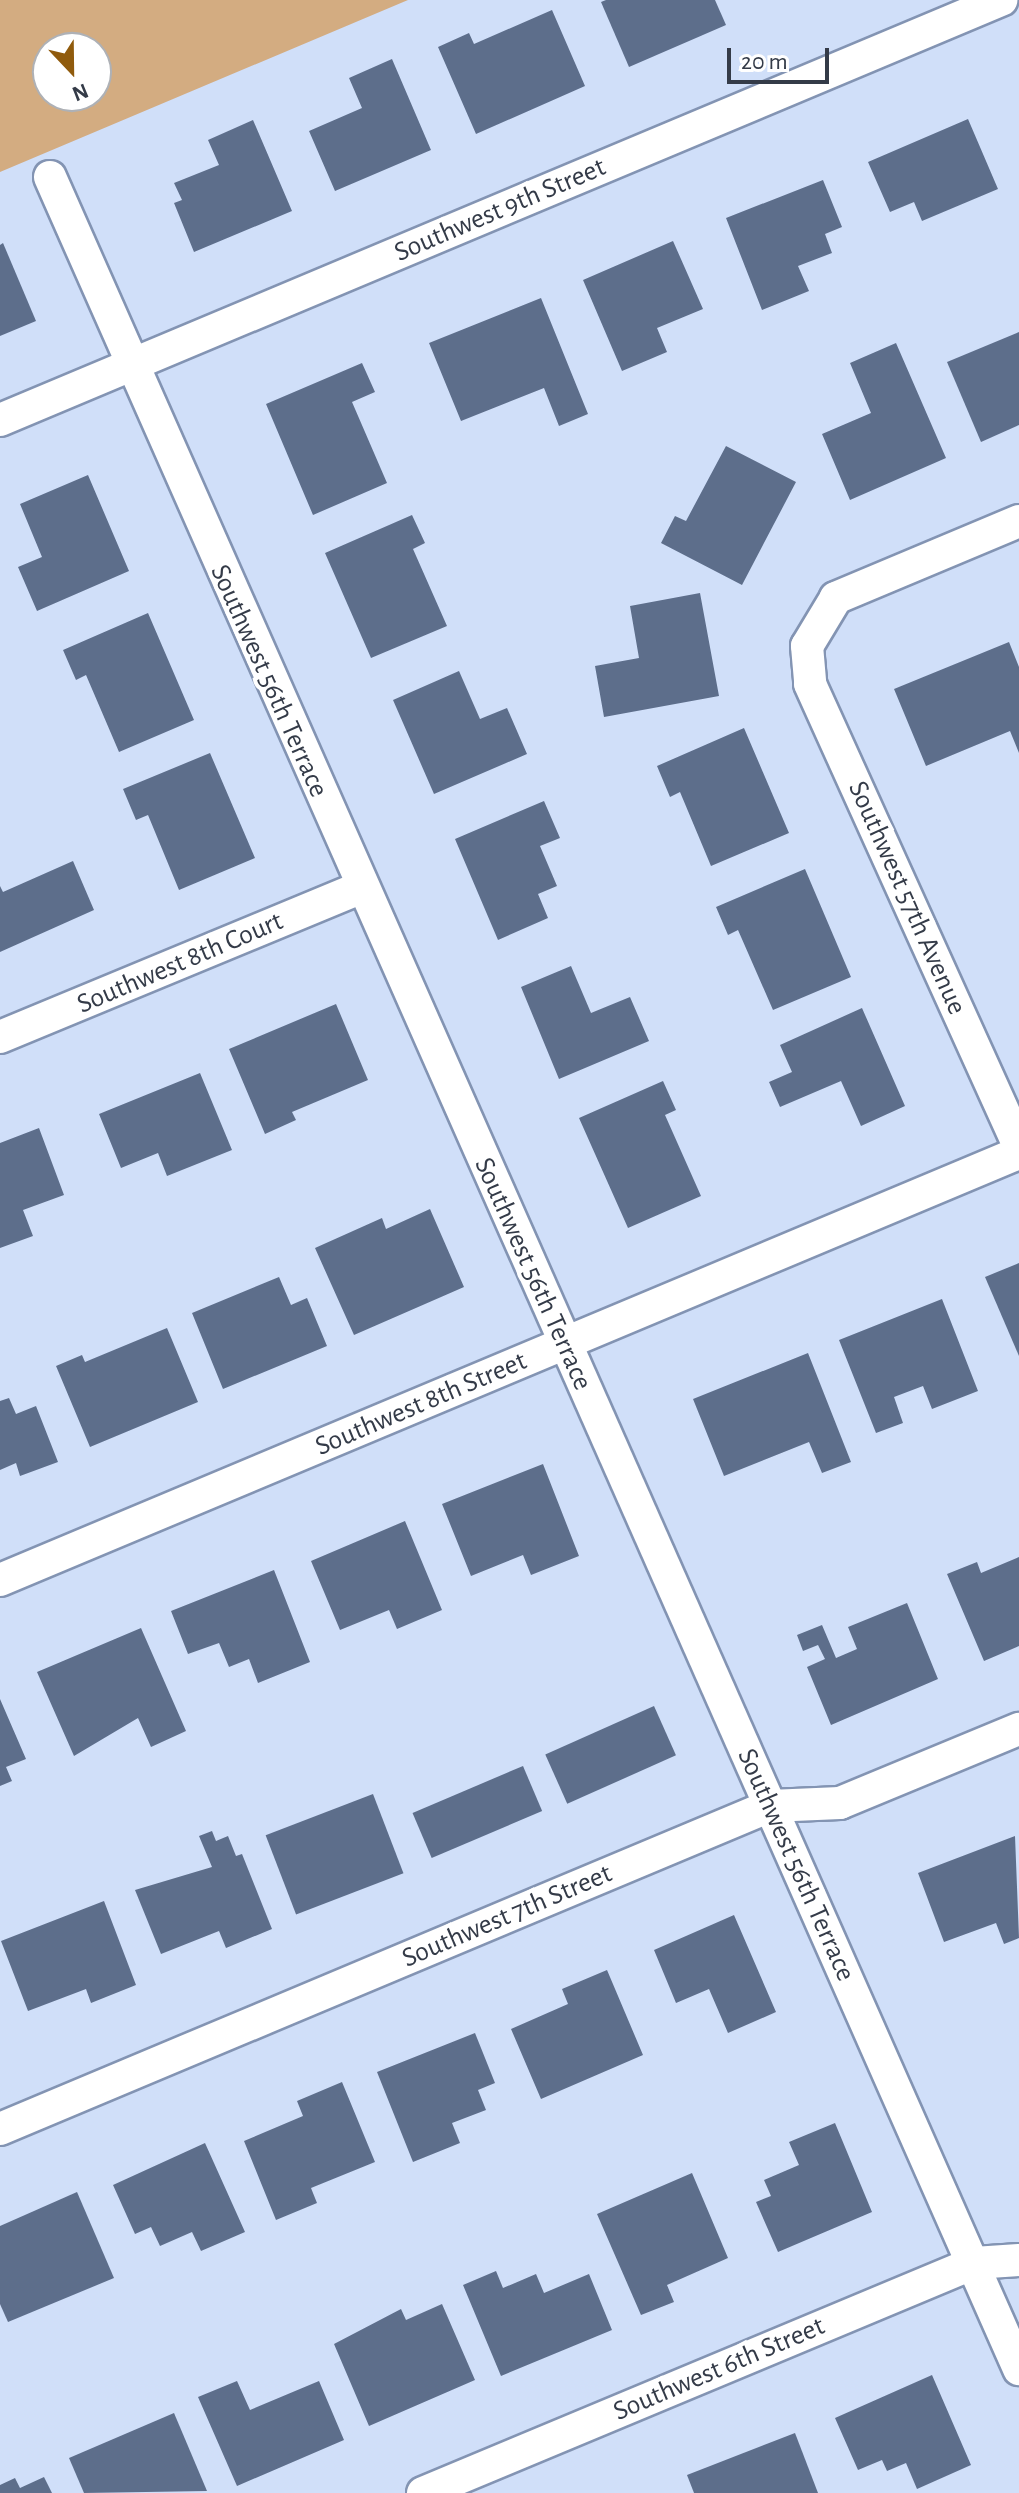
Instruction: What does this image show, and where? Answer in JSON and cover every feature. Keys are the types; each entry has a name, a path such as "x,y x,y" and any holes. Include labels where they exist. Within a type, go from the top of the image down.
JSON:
{"street":[{"name":"Southwest 9th Street","path":"0,420 1001,0"},
{"name":"Southwest 56th Terrace","path":"50,177 359,888 1019,2369"},
{"name":"Southwest 57th Avenue","path":"1019,521 836,598 807,646 810,684 1019,1146"},
{"name":"Southwest 8th Court","path":"0,1037 359,888"},
{"name":"Southwest 8th Street","path":"0,1580 1019,1153"},
{"name":"Southwest 7th Street","path":"0,2129 770,1806 840,1803 1019,1729"},
{"name":"Southwest 6th Street","path":"423,2493 974,2263 1019,2260"}],"shaded area":[{"path":"0,0 408,0 0,172"}],"building":[{"path":"715,0 726,25 629,67 601,2"},
{"path":"552,10 585,86 476,134 438,47 469,33 474,44"},
{"path":"392,59 431,150 335,191 309,131 362,108 349,78"},
{"path":"968,119 998,189 922,221 914,202 890,212 868,162"},
{"path":"253,120 292,211 194,252 174,203 182,200 174,183 219,165 208,140"},
{"path":"823,180 842,227 825,234 832,253 798,266 809,291 762,310 726,218"},
{"path":"673,241 703,309 657,328 667,352 622,371 583,280"},
{"path":"3,243 36,321 0,336 0,245"},
{"path":"541,298 588,414 559,426 544,388 461,421 429,343"},
{"path":"1019,332 1019,425 981,442 947,362"},
{"path":"896,343 946,458 850,500 822,434 871,413 850,363"},
{"path":"362,363 375,392 352,402 387,483 313,515 266,404"},
{"path":"726,446 796,482 742,585 661,543 675,516 686,521"},
{"path":"88,475 129,571 37,611 18,567 42,557 20,504"},
{"path":"412,515 425,543 413,549 447,626 371,658 325,553"},
{"path":"700,593 719,696 604,717 595,666 639,658 630,606"},
{"path":"148,613 194,720 119,752 86,675 76,680 63,650"},
{"path":"1009,642 1019,667 1019,753 1010,731 926,766 894,689"},
{"path":"459,671 480,719 507,708 527,754 434,794 393,700"},
{"path":"744,728 789,833 711,866 680,792 670,797 657,766"},
{"path":"210,753 255,858 179,890 148,815 136,820 123,789"},
{"path":"544,801 560,838 540,846 557,886 538,894 548,918 498,940 455,839"},
{"path":"73,861 94,910 0,952 0,886 3,892"},
{"path":"805,869 851,977 773,1010 738,930 728,935 716,907"},
{"path":"571,966 591,1013 630,997 649,1041 559,1079 521,987"},
{"path":"336,1004 368,1080 292,1112 296,1120 265,1134 229,1049"},
{"path":"862,1008 905,1106 861,1126 841,1081 780,1107 769,1082 792,1072 780,1045"},
{"path":"200,1073 232,1150 167,1176 158,1153 121,1168 99,1114"},
{"path":"663,1081 676,1110 665,1115 701,1196 628,1228 579,1118"},
{"path":"39,1128 64,1195 23,1210 33,1236 0,1248 0,1143"},
{"path":"430,1209 464,1287 354,1335 315,1248 382,1218 386,1229"},
{"path":"1019,1263 1019,1356 985,1277"},
{"path":"279,1277 291,1305 307,1298 327,1346 223,1389 192,1313"},
{"path":"942,1299 978,1391 932,1409 923,1386 894,1397 903,1423 876,1433 839,1340"},
{"path":"167,1328 198,1402 90,1447 56,1366 82,1355 85,1362"},
{"path":"808,1353 851,1462 822,1473 809,1442 724,1476 693,1399"},
{"path":"9,1398 16,1414 36,1406 58,1462 20,1476 16,1463 0,1470 0,1401"},
{"path":"543,1464 579,1556 531,1575 523,1555 471,1576 442,1504"},
{"path":"405,1521 442,1610 397,1629 389,1610 340,1630 311,1561"},
{"path":"1019,1557 1019,1646 984,1661 947,1574 977,1562 981,1573"},
{"path":"274,1570 310,1662 258,1683 249,1659 229,1667 219,1643 188,1654 171,1611"},
{"path":"907,1603 938,1679 831,1725 807,1667 825,1659 818,1645 803,1651 797,1635 822,1625 836,1658 857,1649 848,1627"},
{"path":"141,1628 186,1731 151,1747 138,1718 74,1756 37,1672"},
{"path":"0,1699 26,1759 6,1767 12,1781 0,1786"},
{"path":"654,1706 676,1755 567,1804 545,1754"},
{"path":"523,1766 542,1811 432,1858 413,1813"},
{"path":"373,1794 403,1873 296,1915 266,1835"},
{"path":"212,1831 216,1841 228,1836 236,1856 242,1854 272,1929 226,1948 219,1931 161,1954 135,1890 212,1867 199,1836"},
{"path":"1015,1836 1019,1938 1004,1944 996,1923 944,1942 918,1873"},
{"path":"104,1901 136,1985 91,2003 86,1989 28,2011 1,1941"},
{"path":"734,1915 776,2012 728,2033 709,1989 676,2003 654,1950"},
{"path":"607,1970 643,2055 541,2099 511,2029 568,2004 562,1989"},
{"path":"475,2033 495,2083 478,2090 486,2110 452,2123 460,2143 413,2162 377,2072"},
{"path":"342,2082 375,2162 311,2188 317,2203 276,2220 244,2141 303,2116 297,2101"},
{"path":"835,2123 872,2212 778,2252 756,2202 771,2196 764,2180 799,2165 789,2142"},
{"path":"205,2143 245,2232 201,2251 192,2232 160,2246 151,2227 135,2234 113,2185"},
{"path":"692,2173 728,2258 667,2285 674,2302 641,2315 597,2214"},
{"path":"77,2192 114,2278 8,2322 0,2304 0,2226"},
{"path":"496,2271 503,2288 536,2274 544,2293 589,2274 612,2330 501,2376 463,2285"},
{"path":"442,2304 475,2380 369,2426 334,2344 401,2309 406,2320"},
{"path":"932,2375 971,2465 917,2489 906,2463 887,2471 882,2460 858,2470 835,2418"},
{"path":"237,2381 250,2410 319,2381 344,2440 237,2486 198,2397"},
{"path":"174,2413 207,2491 84,2493 69,2458"},
{"path":"795,2433 818,2493 694,2493 687,2475"},
{"path":"44,2477 52,2493 0,2493 0,2485 15,2478 20,2488"}]}
